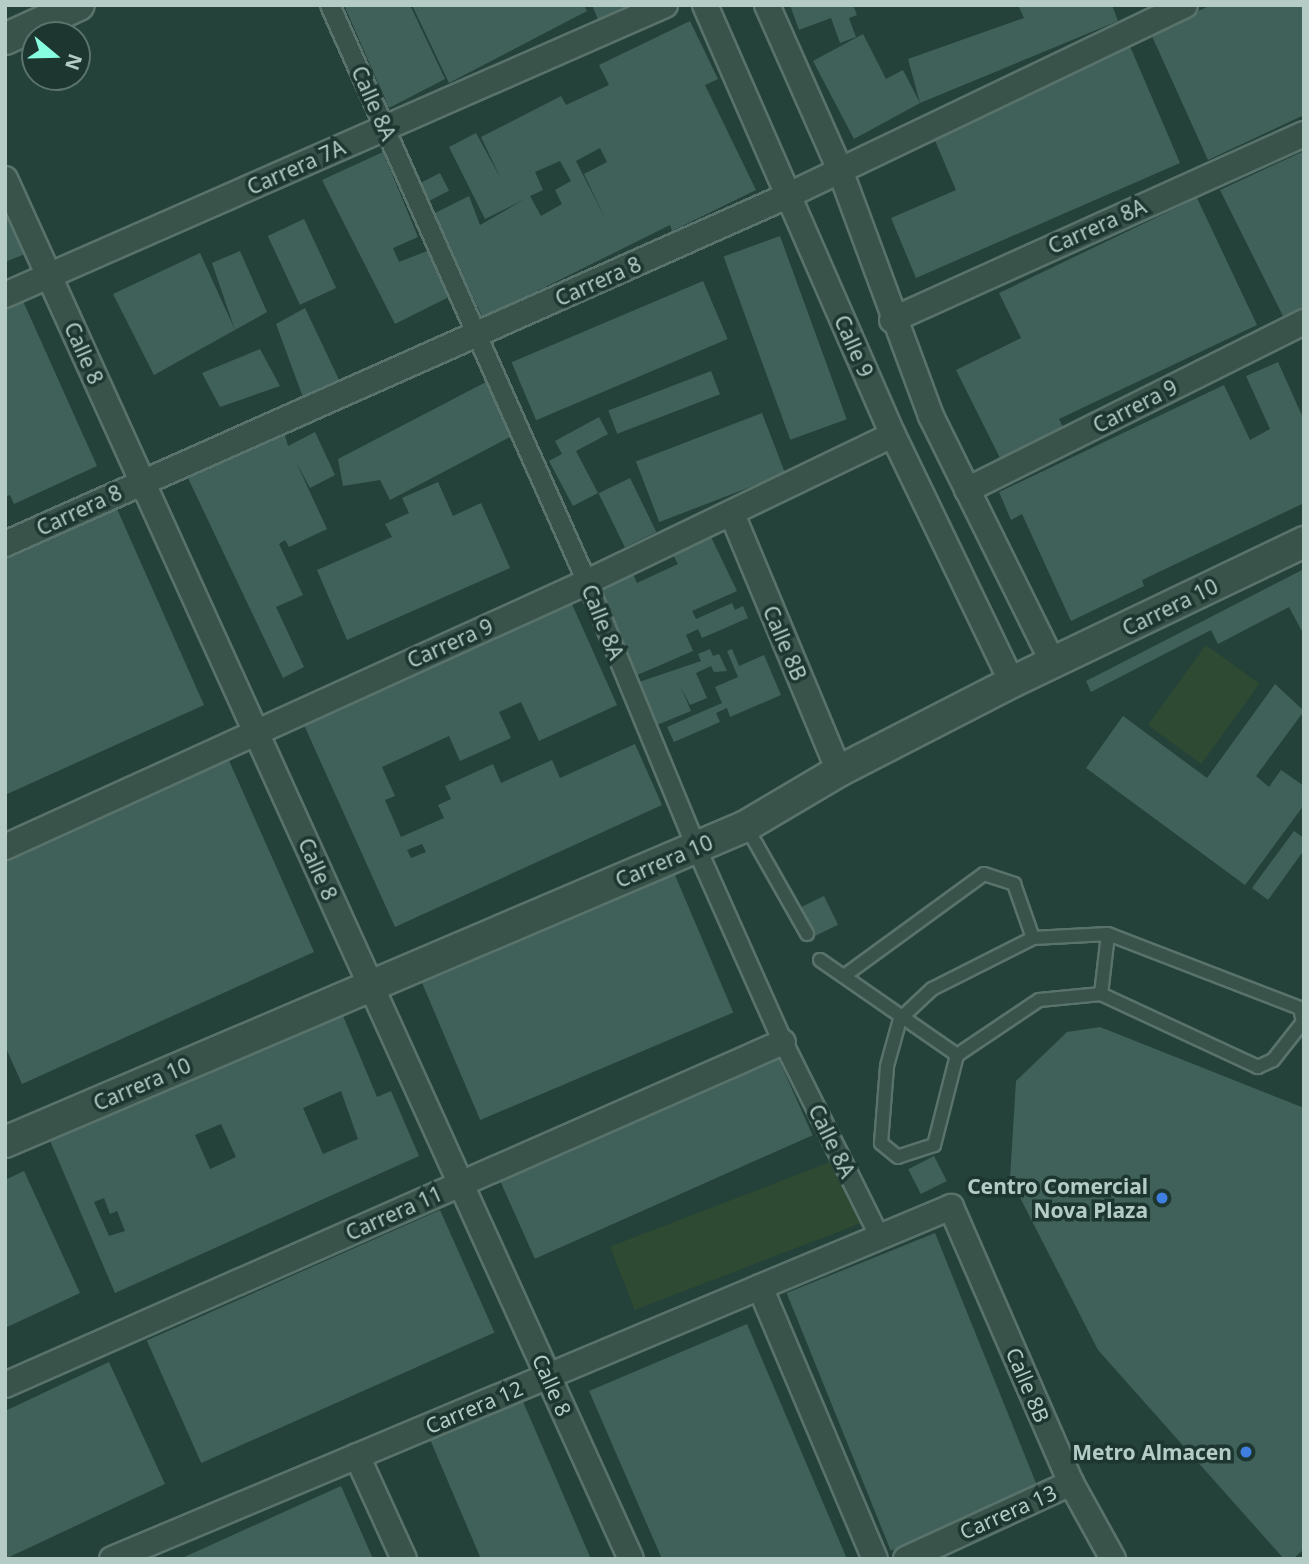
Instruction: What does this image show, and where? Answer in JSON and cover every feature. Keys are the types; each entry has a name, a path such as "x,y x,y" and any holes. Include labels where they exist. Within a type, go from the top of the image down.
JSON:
{"street":[{"path":"5,38 79,5"},
{"name":"Calle 8A","path":"330,5 587,582 696,847 783,1042 880,1237"},
{"name":"Carrera 7A","path":"5,295 665,5"},
{"name":"Calle 9","path":"705,5 893,435 1012,682"},
{"name":"Calle 9","path":"767,5 841,170 892,320 967,490 1053,663"},
{"name":"Carrera 8","path":"5,544 787,196 1185,5"},
{"name":"Carrera 8A","path":"892,320 1304,134"},
{"name":"Calle 8","path":"5,179 631,1559"},
{"name":"Carrera 9","path":"967,490 1304,322"},
{"name":"Carrera 9","path":"5,847 587,582 893,435"},
{"name":"Calle 8B","path":"732,514 839,771"},
{"name":"Carrera 10","path":"5,1142 372,988 747,826 839,771 1012,682 1304,542"},
{"name":"Carrera 11","path":"5,1385 783,1042"},
{"name":"Calle 8B","path":"951,1207 1071,1483 1113,1559"},
{"name":"Carrera 12","path":"112,1559 951,1207"},
{"path":"760,1287 875,1559"},
{"path":"357,1457 404,1559"},
{"name":"Carrera 13","path":"906,1559 1071,1483"}],"lane":[{"path":"747,826 807,934"},
{"path":"844,976 984,874 1014,884 1032,938"},
{"path":"1101,994 1108,934"},
{"path":"1108,934 1300,1008 1303,1022 1273,1060 1258,1067 1101,994 1039,1000 957,1055 934,1145 898,1157 881,1143 878,1123 900,1019 932,989 1032,938 1108,934"},
{"path":"820,960 900,1019 957,1055"}],"green space":[{"path":"1206,645 1259,684 1201,764 1148,725"},
{"path":"838,1159 862,1222 635,1310 610,1246"}],"building":[{"path":"344,5 410,5 445,79 389,108"},
{"path":"412,5 584,5 587,11 449,83"},
{"path":"592,5 636,5 600,24"},
{"path":"790,5 853,5 857,15 849,18 856,37 840,43 831,18 799,30"},
{"path":"1018,5 1112,5 1118,21 920,103 908,59 1024,18"},
{"path":"1211,5 1304,5 1304,115 1208,160 1151,34"},
{"path":"690,21 718,79 705,85 756,190 672,231 670,225 483,318 433,214 469,196 480,225 525,199 485,219 449,147 476,133 501,179 481,137 561,96 566,105 609,85 599,65","holes":["600,148 607,162 584,174 607,222 576,161","560,161 571,181 555,190 562,204 541,216 530,196 543,190 535,172"]},
{"path":"863,34 886,79 903,70 920,103 854,139 813,61"},
{"path":"1129,44 1180,163 916,278 891,218 956,190 931,131"},
{"path":"1304,151 1304,307 1283,316 1220,190"},
{"path":"383,152 418,237 393,248 399,262 427,251 451,296 395,324 322,180"},
{"path":"440,173 449,191 429,201 420,183"},
{"path":"1197,198 1257,325 1059,419 1066,434 1003,464 956,370 1021,338 999,293"},
{"path":"5,212 25,254 5,262"},
{"path":"304,219 336,288 300,305 268,236"},
{"path":"780,236 847,419 790,440 724,257"},
{"path":"240,251 267,312 235,330 212,263"},
{"path":"200,253 235,330 154,375 113,294"},
{"path":"703,281 728,339 536,420 512,362"},
{"path":"23,301 97,466 14,504 10,495 5,497 5,309"},
{"path":"305,308 341,384 304,400 276,324"},
{"path":"260,349 280,386 220,407 202,373"},
{"path":"1278,362 1304,420 1304,503 1142,580 1144,586 1071,621 1022,514 1011,520 999,492 1224,385 1250,440 1270,429 1246,376"},
{"path":"711,371 720,394 617,434 608,410"},
{"path":"486,382 514,435 390,500 380,480 343,486 338,459"},
{"path":"762,413 785,474 659,522 636,461"},
{"path":"599,417 608,434 576,451 598,493 573,506 549,461 562,454 555,441"},
{"path":"283,428 288,446 315,432 335,475 310,488 296,462 327,529 289,547 285,540 279,544 303,595 276,607 304,667 283,678 187,476"},
{"path":"630,478 656,532 625,547 599,493"},
{"path":"438,482 453,516 481,503 510,568 347,640 317,570 392,537 385,524 409,513 402,498"},
{"path":"117,509 204,705 5,795 5,559"},
{"path":"711,537 737,591 692,611 696,619 732,603 735,610 743,606 748,618 702,638 698,629 686,635 693,651 635,676 597,592 633,574 637,583 678,564 673,555"},
{"path":"1304,569 1304,635 1289,607 1218,644 1211,630 1091,692 1086,681"},
{"path":"567,593 617,705 539,741 521,702 499,712 511,738 460,761 449,736 382,767 395,796 385,800 401,837 444,818 438,805 451,799 445,786 493,764 501,783 552,760 560,778 635,744 662,805 395,927 304,725 373,694 368,683","holes":["422,844 426,852 411,858 407,850"]},
{"path":"710,649 713,656 719,654 727,671 714,672 711,666 696,673 707,698 690,705 681,688 691,711 657,725 639,682 701,661 698,654"},
{"path":"732,649 739,666 764,655 781,695 730,717 727,708 716,713 720,722 674,742 667,727 722,703 715,687 738,677 727,651"},
{"path":"1275,684 1304,711 1256,776 1269,787 1281,770 1304,786 1304,805 1245,885 1086,768 1123,716 1207,778"},
{"path":"227,756 314,952 22,1084 5,1046 5,857"},
{"path":"1294,831 1304,838 1304,850 1268,900 1252,888"},
{"path":"672,868 733,1013 480,1120 419,975"},
{"path":"824,896 838,925 805,941 791,912"},
{"path":"341,1011 377,1097 391,1091 419,1156 115,1293 48,1136","holes":["341,1091 358,1139 323,1154 303,1108","221,1124 236,1157 210,1169 195,1135","104,1198 110,1214 117,1211 125,1231 109,1236 94,1202"]},
{"name":"Centro Comercial Nova Plaza","path":"1100,1027 1304,1108 1304,1549 1293,1559 1284,1559 1098,1350 1010,1178 1016,1081 1067,1032"},
{"path":"776,1053 813,1135 535,1259 498,1177"},
{"path":"934,1156 947,1181 921,1194 908,1169"},
{"path":"24,1171 80,1293 5,1328 5,1180"},
{"path":"440,1210 495,1332 201,1463 147,1341"},
{"path":"935,1233 1039,1491 891,1551 787,1293"},
{"path":"747,1324 847,1559 662,1559 589,1391"},
{"path":"109,1362 165,1484 5,1559 5,1411"},
{"path":"518,1390 591,1559 481,1559 426,1430"},
{"path":"341,1486 373,1559 180,1559 264,1521"}],"place":[{"name":"Centro Comercial Nova Plaza","path":"1162,1198"},
{"name":"Metro Almacen","path":"1246,1452"}]}
